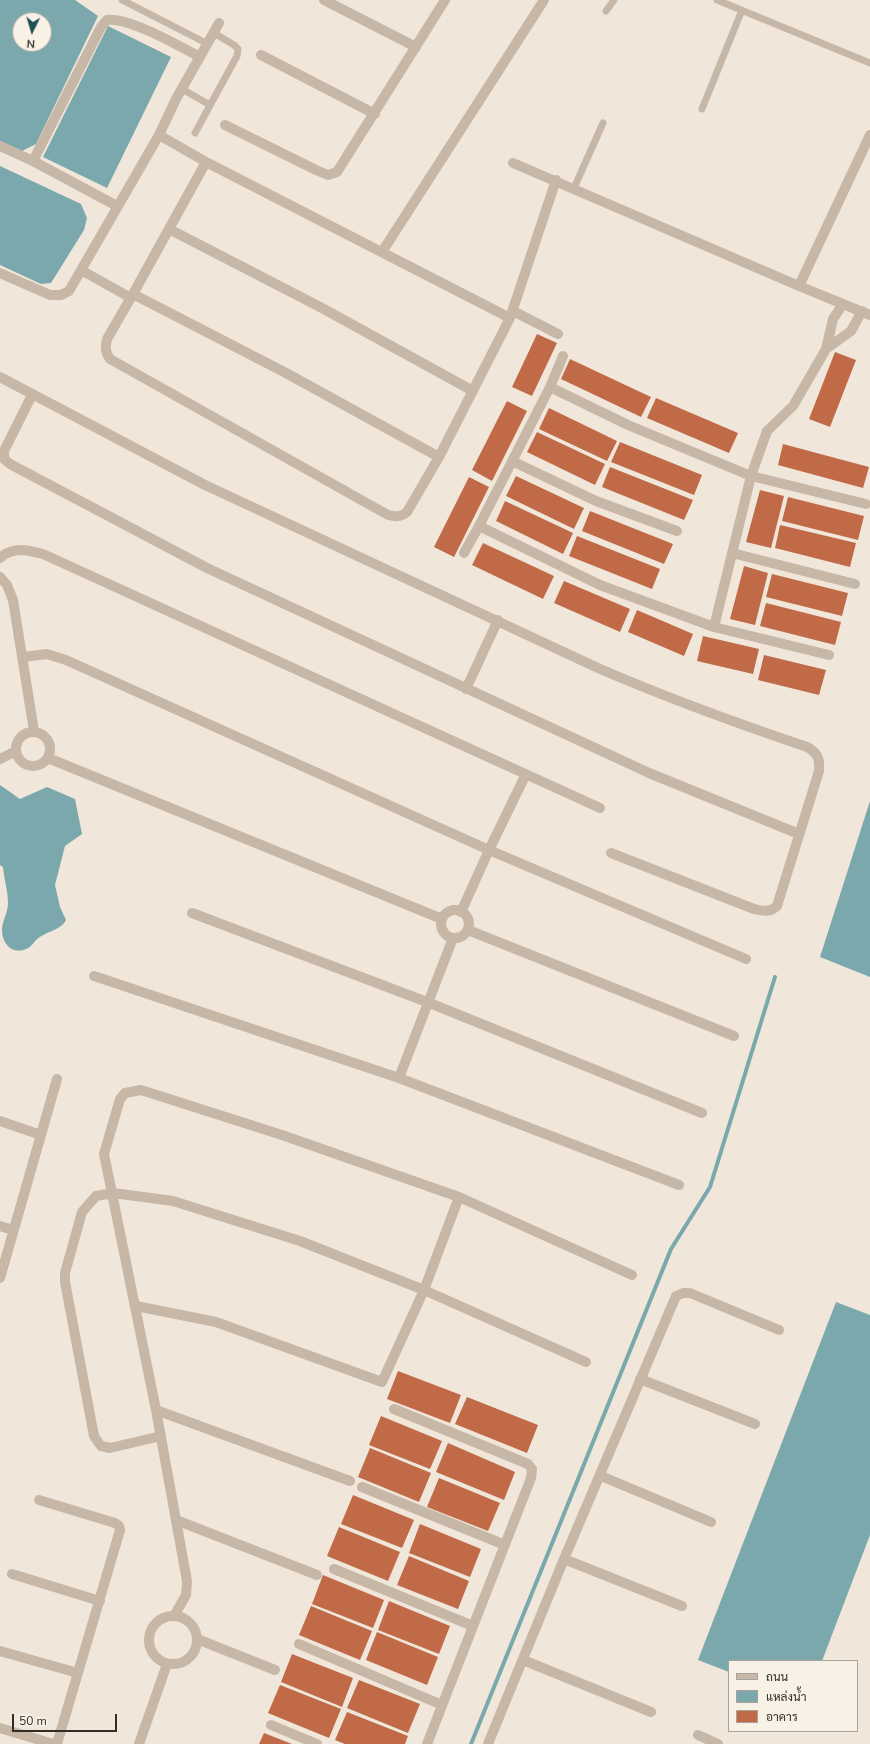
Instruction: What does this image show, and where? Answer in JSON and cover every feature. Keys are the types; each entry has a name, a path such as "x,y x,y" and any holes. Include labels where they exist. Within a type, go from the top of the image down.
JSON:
{"street":[{"path":"324,0 416,47"},
{"path":"225,125 328,175 337,172 375,114 445,0"},
{"path":"382,252 544,0"},
{"path":"33,161 101,28 107,20 116,18 130,22 200,57"},
{"path":"0,273 50,295 61,296 68,291 159,135 182,89 219,23"},
{"path":"261,54 375,114"},
{"path":"159,135 206,162 357,240 511,315 558,334"},
{"path":"799,286 870,135"},
{"path":"0,146 33,161 47,170 118,206"},
{"path":"206,162 132,296 106,339 106,354 110,359 388,515 402,516 407,512 439,457 511,315 556,180"},
{"path":"513,163 556,180 799,286 866,313 852,331 826,349"},
{"path":"169,229 322,308 473,391"},
{"path":"81,270 286,373 439,457"},
{"path":"714,627 750,476 767,431 793,406 826,349 833,319 843,304"},
{"path":"464,554 564,356"},
{"path":"0,377 206,485 598,668 660,694 814,751 818,756 819,771 777,906 772,911 765,912 754,910 611,853"},
{"path":"550,386 628,425 750,476 866,504"},
{"path":"32,395 4,451 4,459 10,464 207,568 649,773 799,834"},
{"path":"512,461 596,501 677,531"},
{"path":"479,526 600,585 714,627 829,655"},
{"path":"0,558 5,553 16,549 44,554 600,808"},
{"path":"732,553 855,584"},
{"path":"0,577 7,585 13,600 34,731"},
{"path":"466,689 498,620"},
{"path":"23,657 47,654 66,660 489,850 746,959"},
{"path":"34,731 45,736 51,747 48,758 39,766 27,765 18,757 16,751 19,739 28,732 34,731"},
{"path":"0,759 16,751"},
{"path":"48,758 442,919"},
{"path":"461,912 526,774"},
{"path":"454,910 461,912 466,916 469,923 468,930 462,936 453,938 445,934 441,927 442,919 447,913 454,910"},
{"path":"192,914 427,1002 702,1113"},
{"path":"468,930 734,1036"},
{"path":"399,1078 427,1002 453,938"},
{"path":"94,976 399,1078 679,1185"},
{"path":"0,1278 57,1079"},
{"path":"174,1616 186,1595 187,1581 136,1306 104,1154 120,1099 125,1093 141,1090 282,1135 459,1197 632,1275"},
{"path":"0,1121 41,1135"},
{"path":"161,1436 110,1448 101,1446 94,1436 65,1282 65,1273 82,1212 96,1196 113,1192 173,1201 300,1241 424,1290 586,1362"},
{"path":"136,1306 216,1322 382,1382 424,1290 459,1197"},
{"path":"0,1226 13,1230"},
{"path":"488,1744 564,1559 601,1476 640,1379 676,1296 683,1293 690,1293 779,1330"},
{"path":"640,1379 755,1424"},
{"path":"394,1409 528,1464 532,1470 531,1478 427,1744"},
{"path":"156,1410 350,1481"},
{"path":"601,1476 711,1522"},
{"path":"362,1488 505,1545"},
{"path":"39,1500 115,1523 119,1526 120,1530 57,1744"},
{"path":"176,1520 316,1576"},
{"path":"564,1559 682,1606"},
{"path":"334,1568 473,1626"},
{"path":"12,1574 100,1601"},
{"path":"174,1616 187,1620 196,1632 197,1639 194,1654 182,1663 167,1664 160,1661 150,1649 149,1633 158,1620 174,1616"},
{"path":"197,1639 275,1670"},
{"path":"299,1644 442,1705"},
{"path":"0,1651 78,1673"},
{"path":"523,1660 651,1712"},
{"path":"139,1744 167,1664"},
{"path":"271,1725 317,1744"},
{"path":"0,1728 53,1744"},
{"path":"698,1735 718,1744"}],"lane":[{"path":"122,0 208,44"},
{"path":"606,11 614,0"},
{"path":"717,0 870,63"},
{"path":"702,109 742,10"},
{"path":"195,133 237,56 238,49 234,45 214,33"},
{"path":"182,89 210,105"},
{"path":"574,188 603,123"}],"water":[{"path":"0,0 75,0 98,16 36,144 22,151 0,141"},
{"path":"108,26 171,57 107,188 43,157"},
{"path":"0,166 81,204 87,218 84,230 51,283 41,284 0,265"},
{"path":"0,785 20,799 47,787 75,799 82,834 65,846 55,885 60,907 66,920 57,929 40,937 31,946 18,951 13,950 6,944 2,930 8,903 3,867 0,865"},
{"path":"870,801 870,977 820,957"},
{"path":"836,1302 870,1315 870,1535 822,1660 728,1660 728,1672 698,1660"}],"building":[{"path":"537,334 557,343 532,396 512,387"},
{"path":"835,352 856,360 830,427 809,419"},
{"path":"570,359 651,397 641,417 561,379"},
{"path":"656,398 738,433 729,453 647,418"},
{"path":"507,401 527,411 492,481 472,470"},
{"path":"549,408 617,441 607,461 539,429"},
{"path":"537,432 605,464 595,485 527,452"},
{"path":"620,442 702,475 694,495 611,462"},
{"path":"783,444 869,467 863,488 778,465"},
{"path":"610,467 693,500 684,520 602,487"},
{"path":"516,476 584,508 574,529 506,496"},
{"path":"469,477 489,487 454,557 434,547"},
{"path":"760,490 784,496 771,548 746,542"},
{"path":"788,497 864,516 858,540 782,521"},
{"path":"505,501 573,533 563,554 496,521"},
{"path":"590,511 673,544 664,564 582,531"},
{"path":"780,525 856,543 850,567 775,548"},
{"path":"577,536 660,569 652,589 569,556"},
{"path":"483,543 554,576 543,599 472,565"},
{"path":"744,566 768,573 755,625 730,619"},
{"path":"772,574 848,593 842,616 766,597"},
{"path":"564,581 630,609 620,632 554,603"},
{"path":"766,603 841,622 835,645 760,626"},
{"path":"637,610 693,634 684,656 628,632"},
{"path":"703,636 759,649 753,674 697,661"},
{"path":"764,655 826,670 819,695 758,680"},
{"path":"398,1371 461,1395 450,1423 387,1399"},
{"path":"467,1397 538,1425 527,1453 455,1424"},
{"path":"381,1416 442,1441 430,1469 369,1445"},
{"path":"448,1443 515,1472 504,1500 436,1472"},
{"path":"370,1448 431,1473 419,1502 358,1477"},
{"path":"439,1478 500,1503 488,1531 427,1507"},
{"path":"353,1495 414,1520 402,1548 341,1524"},
{"path":"420,1524 481,1549 470,1577 409,1553"},
{"path":"339,1527 400,1552 388,1581 327,1556"},
{"path":"409,1556 469,1581 458,1609 397,1585"},
{"path":"323,1575 384,1600 373,1628 312,1604"},
{"path":"389,1601 450,1626 439,1654 378,1630"},
{"path":"311,1606 372,1631 360,1660 299,1635"},
{"path":"377,1632 438,1657 427,1685 366,1660"},
{"path":"292,1654 353,1678 342,1707 281,1682"},
{"path":"359,1680 420,1704 408,1733 347,1708"},
{"path":"280,1685 341,1709 329,1738 268,1713"},
{"path":"347,1712 408,1736 405,1744 345,1744 335,1740"},
{"path":"264,1733 292,1744 259,1744"}],"waterway":[{"path":"471,1744 671,1249 710,1187 775,977"}]}
